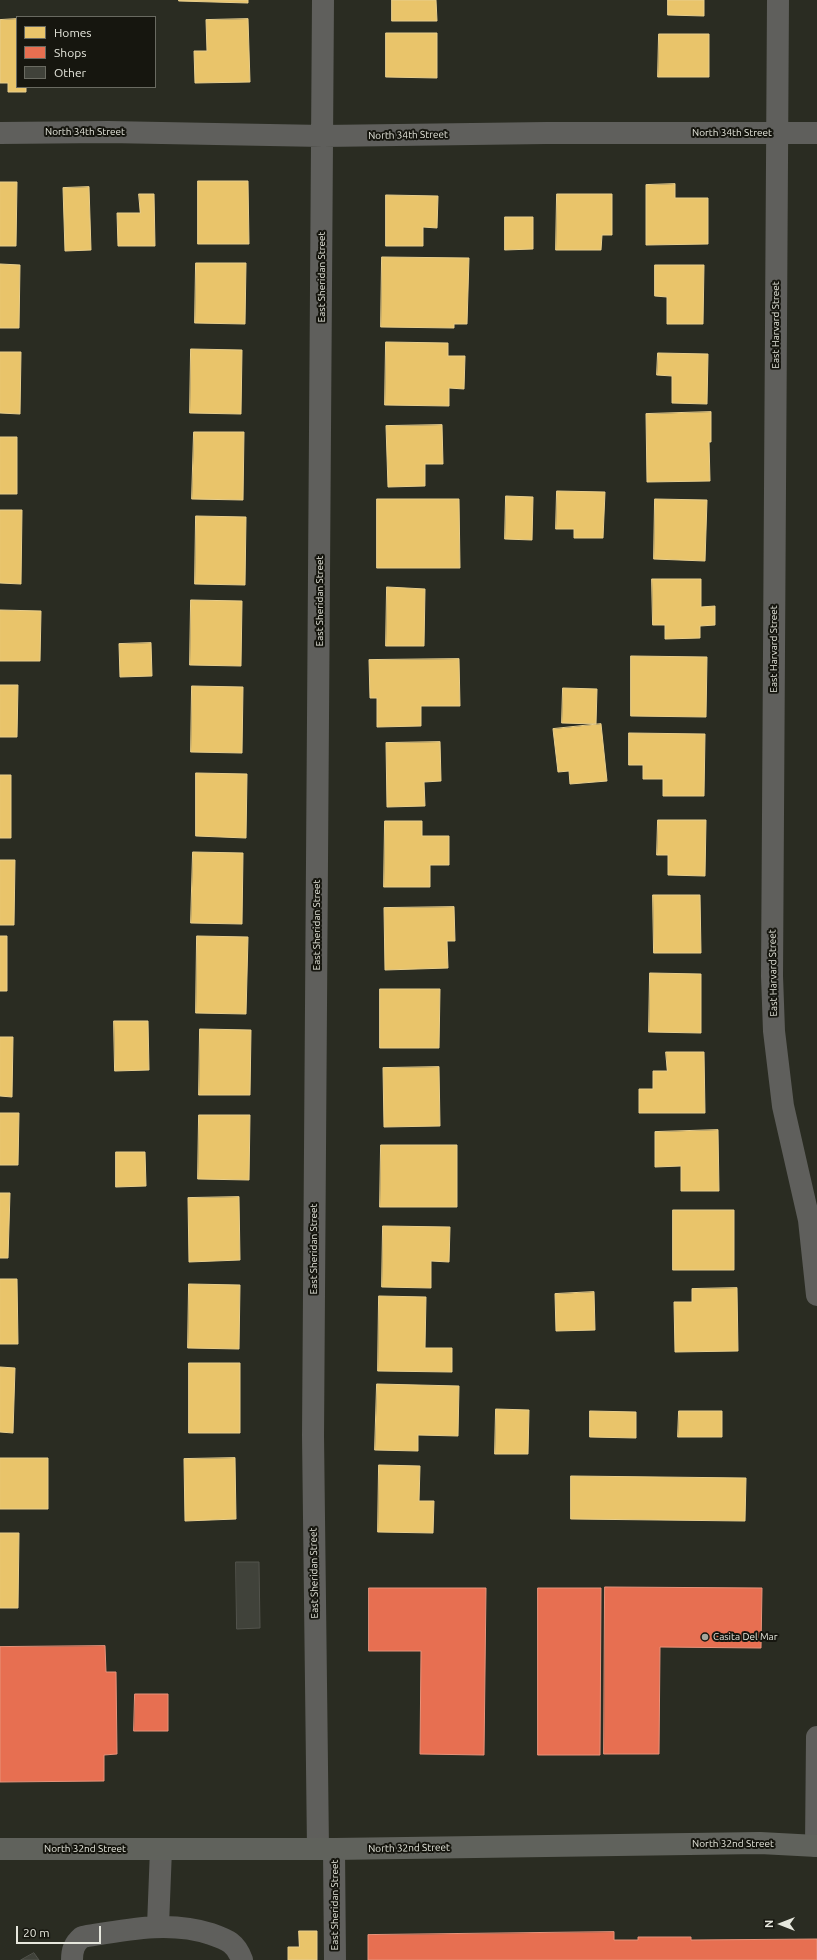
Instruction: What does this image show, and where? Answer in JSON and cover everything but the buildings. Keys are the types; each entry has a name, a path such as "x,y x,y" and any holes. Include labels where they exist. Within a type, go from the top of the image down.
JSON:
{"main road":[{"name":"North 32nd Street","path":"0,1849 326,1849 760,1843 816,1846"}],"street":[{"name":"East Sheridan Street","path":"323,0 313,1435 326,1849 335,1960"},
{"name":"East Harvard Street","path":"778,0 772,976 774,1031 783,1106 809,1220 817,1295"},
{"name":"North 34th Street","path":"0,133 108,132 323,136 546,133 817,133"},
{"path":"816,1846 817,1737"},
{"path":"158,1926 161,1849"},
{"path":"72,1960 72,1952 76,1942 82,1937 158,1926 193,1928 229,1940 239,1952 242,1960"}],"place":[{"name":"Casita Del Mar","path":"705,1637"}]}
